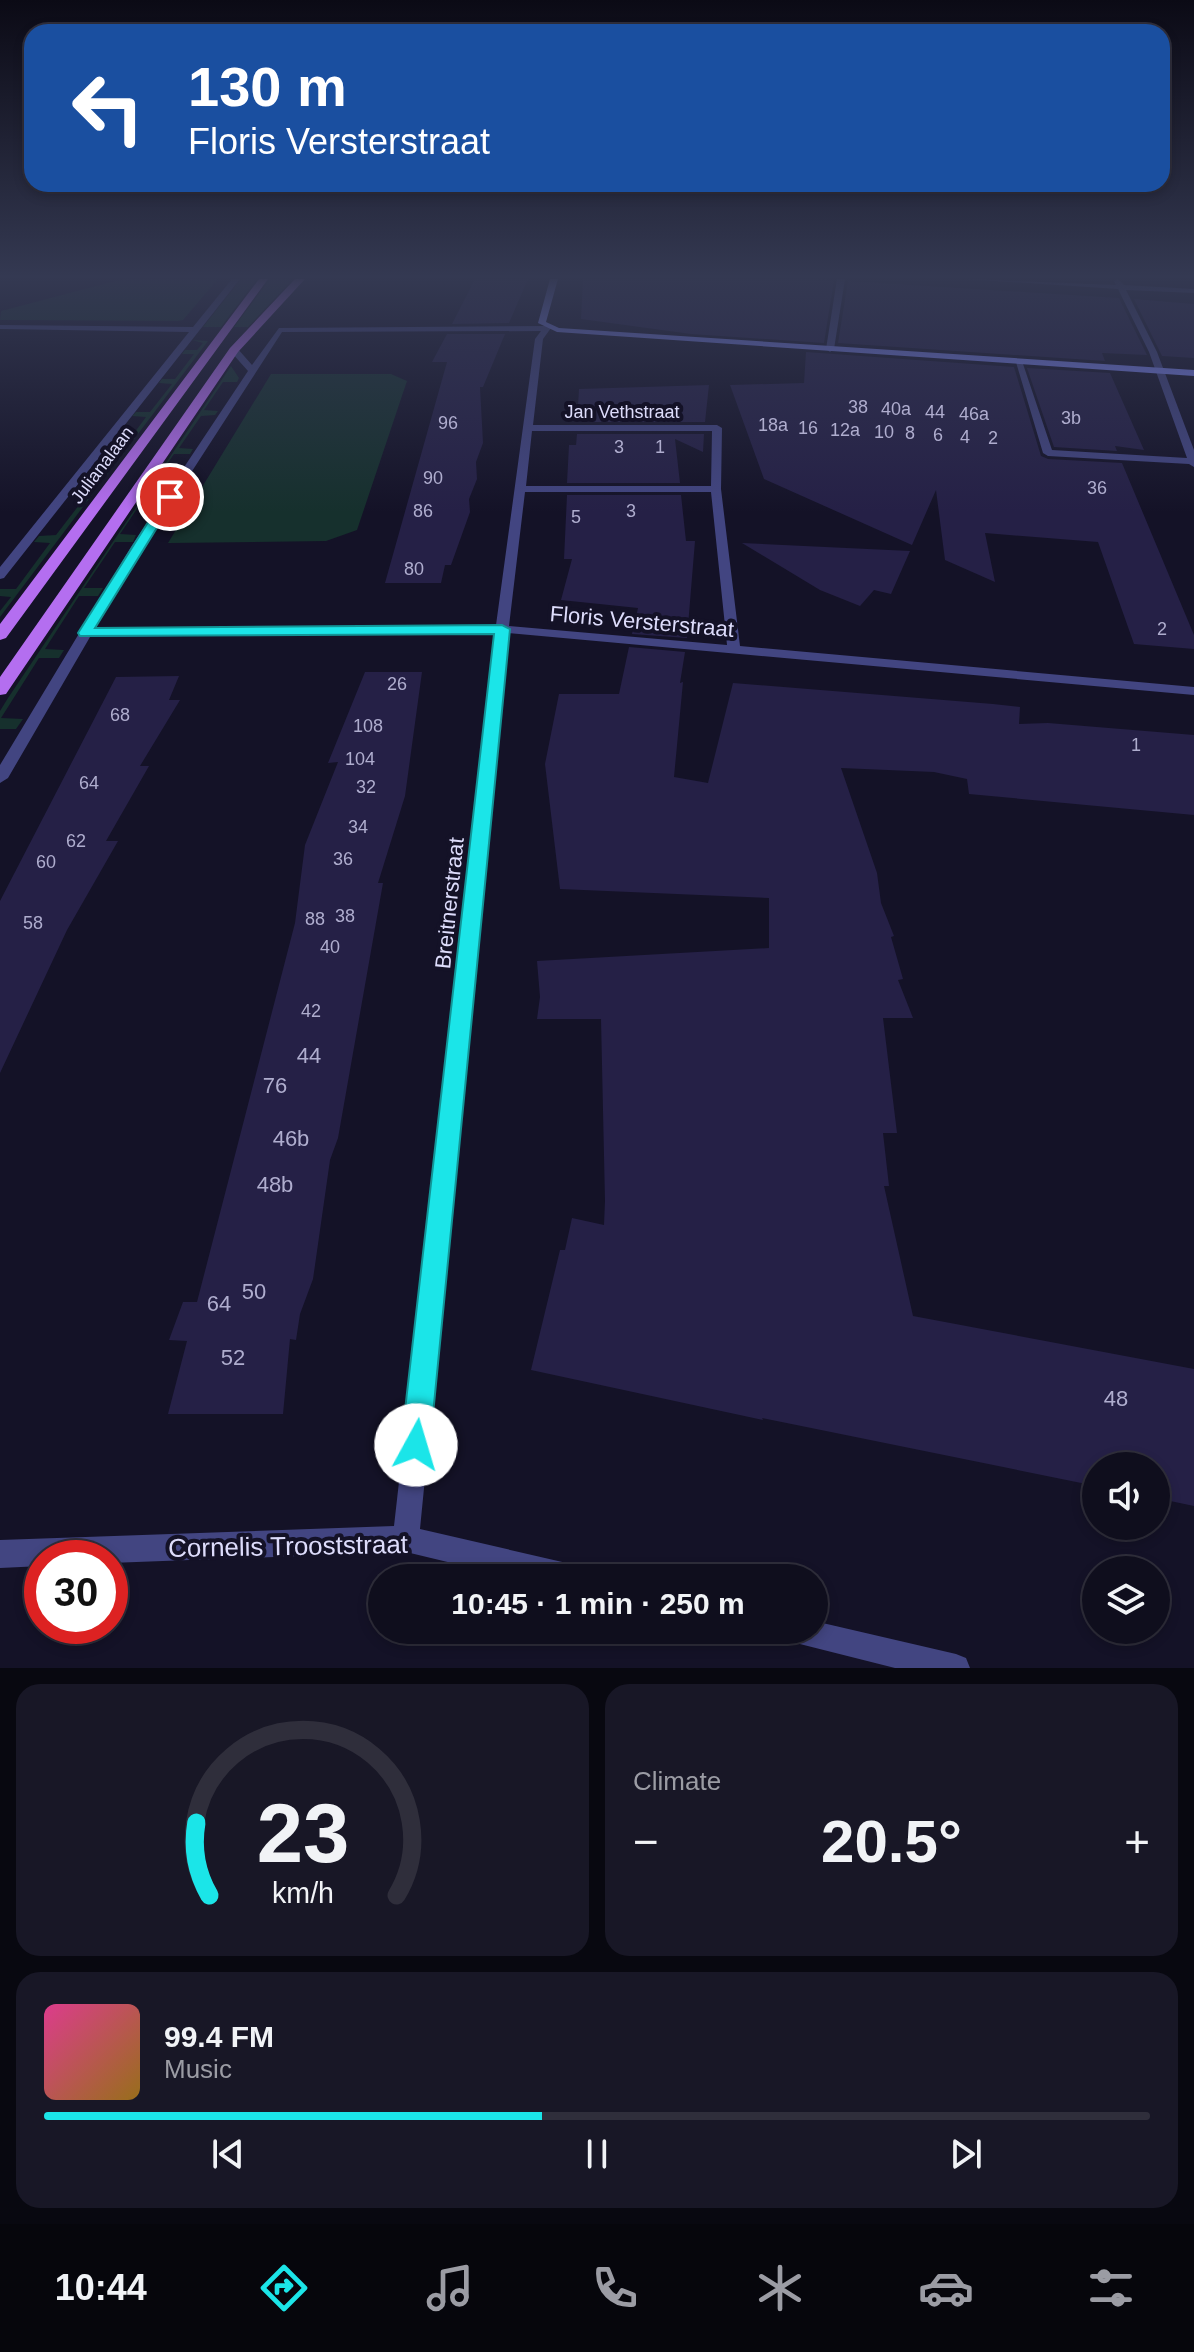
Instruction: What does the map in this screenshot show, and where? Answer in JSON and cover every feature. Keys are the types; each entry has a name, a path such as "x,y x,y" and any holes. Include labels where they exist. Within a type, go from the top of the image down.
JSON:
{"main road":[{"name":"Julianalaan","path":"0,635 205,357"},
{"name":"Julianalaan","path":"0,690 229,357"}],"street":[{"name":"Julianalaan","path":"0,575 174,357"},
{"path":"240,357 252,371"},
{"path":"0,778 85,633 261,357"},
{"name":"Breitnerstraat","path":"406,1539 502,629 536,357"},
{"path":"953,357 1194,373"},
{"path":"1018,361 1048,453 1193,462 1154,357"},
{"name":"Jan Vethstraat","path":"526,428 717,428 716,489"},
{"path":"519,489 716,489 734,648"},
{"name":"Floris Versterstraat","path":"85,633 502,629 1194,691"},
{"name":"Cornelis Trooststraat","path":"0,1554 406,1539 512,1564"},
{"path":"828,1638 956,1668"}],"green space":[{"path":"192,357 196,357 0,617 0,611 11,597 0,596 0,589 16,589 50,543 34,542 39,536 56,535 86,496 70,495 75,489 91,489 118,454 103,453 107,448 123,448 146,417 132,416 136,412 150,412 172,384 159,383 162,379 175,379"},
{"path":"231,366 239,378 237,382 223,382 204,410 218,411 215,415 201,416 179,448 193,449 190,454 174,454 151,488 167,489 163,494 147,494 120,534 136,535 133,542 115,542 84,588 103,588 98,596 79,596 45,649 64,650 59,658 39,658 1,718 23,719 16,729 0,729 0,711 8,698"},
{"path":"271,374 391,374 407,381 357,530 326,541 168,543"}],"building":[{"path":"435,357 496,357 483,387 480,387 483,443 476,462 477,479 469,499 470,512 451,565 445,565 441,583 385,583 447,362 432,362"},
{"path":"806,357 873,357 1014,367 1041,456 1122,463 1194,635 1194,649 1134,644 1098,542 985,533 995,582 945,560 936,490 912,545 764,479 730,385 804,383"},
{"path":"1043,357 1103,357 1105,361"},
{"path":"1027,368 1110,373 1144,450 1115,446 1117,451 1054,447"},
{"path":"709,385 705,422 577,422 579,389"},
{"path":"577,434 704,434 703,452 675,439 680,483 567,483 569,445 576,445"},
{"path":"567,495 681,495 686,541 695,541 687,638 632,634 638,608 561,600 572,559 564,559"},
{"path":"742,543 910,551 891,594 874,590 860,606 820,590"},
{"path":"629,647 685,652 674,777 708,783 733,683 1020,707 1019,724 1048,723 1194,735 1194,815 969,794 967,779 934,772 841,768 877,873 881,903 894,936 891,937 903,979 898,980 913,1018 883,1018 897,1133 883,1133 889,1186 884,1186 913,1316 1194,1369 1194,1506 1170,1501 1170,1452 1082,1452 1082,1483 531,1370 560,1250 565,1250 572,1218 604,1225 605,1201 601,1019 537,1019 540,997 537,961 769,948 769,898 560,889 545,764 559,694 619,694"},
{"path":"365,672 422,672 405,796 378,883 383,883 338,1138 330,1160 313,1279 300,1314 296,1340 290,1339 283,1414 168,1414 187,1341 169,1340 183,1302 197,1302 295,923 305,845 338,762 328,763"},
{"path":"179,676 169,700 180,700 140,766 149,766 106,841 118,841 67,930 0,1073 0,901 116,677"}],"route":[{"path":"170,497 85,633 502,629 416,1445"}]}
